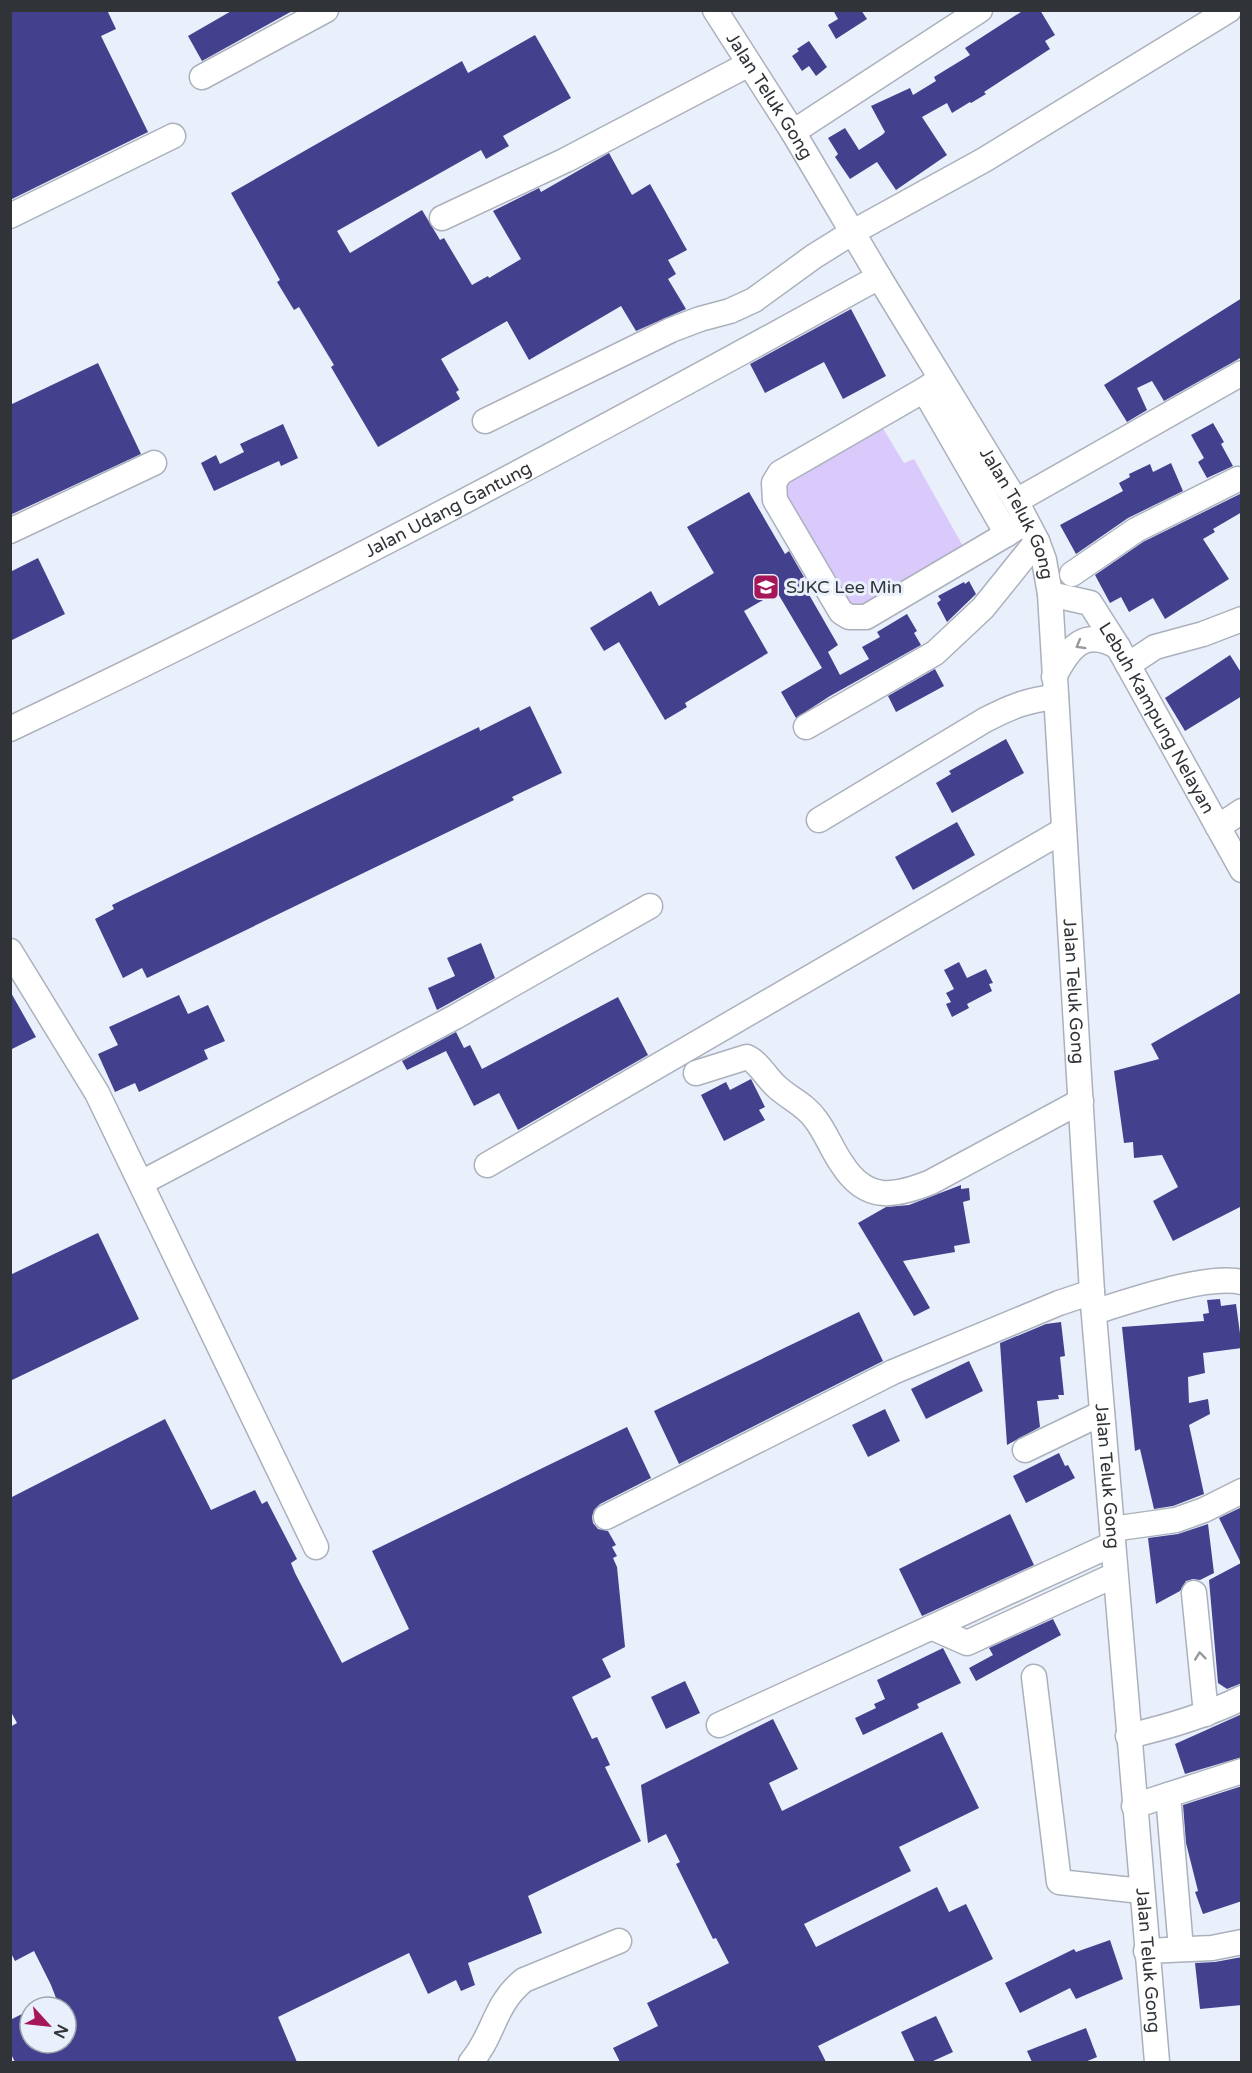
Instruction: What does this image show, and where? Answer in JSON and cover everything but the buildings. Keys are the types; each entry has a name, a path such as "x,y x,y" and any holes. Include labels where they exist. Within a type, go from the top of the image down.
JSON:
{"street":[{"path":"202,77 326,10"},
{"name":"Jalan Teluk Gong","path":"715,10 794,132 879,278 933,384 1044,560 1050,594 1093,1302 1157,2062"},
{"path":"794,132 980,10"},
{"path":"485,421 670,330 730,311 754,300 813,257 853,232 984,160 1229,10"},
{"path":"442,218 566,160 749,64"},
{"path":"10,216 173,136"},
{"name":"Jalan Udang Gantung","path":"10,729 369,550 879,278"},
{"path":"1090,603 1072,574 1023,525 933,384 780,473 775,479 773,489 779,509 841,612 855,619 866,617 1023,525 1242,373"},
{"path":"10,531 154,462"},
{"path":"1072,574 1136,530 1238,479"},
{"path":"806,727 934,653 983,608 1023,525"},
{"name":"Lebuh Kampung Nelayan","path":"1050,594 1090,603 1123,656 1242,870"},
{"path":"819,820 985,720 1055,687 1070,651 1083,641 1099,639 1123,656 1203,634 1242,619"},
{"path":"1218,827 1242,811"},
{"path":"487,1165 1064,830"},
{"path":"141,1183 455,1017 650,906"},
{"path":"10,951 97,1093 316,1547"},
{"path":"696,1073 747,1057 753,1059 780,1090 810,1112 852,1177 878,1193 907,1190 931,1182 1081,1101"},
{"path":"606,1516 893,1372 1059,1303 1139,1298 1222,1280 1242,1282"},
{"path":"1025,1450 1102,1413"},
{"path":"719,1725 933,1628 1112,1536 1176,1520 1204,1510 1242,1491"},
{"path":"933,1628 967,1643 1115,1575"},
{"path":"1194,1593 1206,1714"},
{"path":"1034,1677 1059,1882 1141,1891"},
{"path":"1128,1736 1169,1727 1242,1698"},
{"path":"1134,1806 1242,1771"},
{"path":"1168,1795 1181,1949"},
{"path":"471,2062 485,2042 497,2012 512,1989 524,1980 619,1941"},
{"path":"1146,1951 1212,1947 1242,1942"}],"shaded area":[{"path":"882,427 904,463 914,459 964,548 854,610 842,605 780,498 782,485"}],"place":[{"name":"SJKC Lee Min","path":"766,587"}]}
